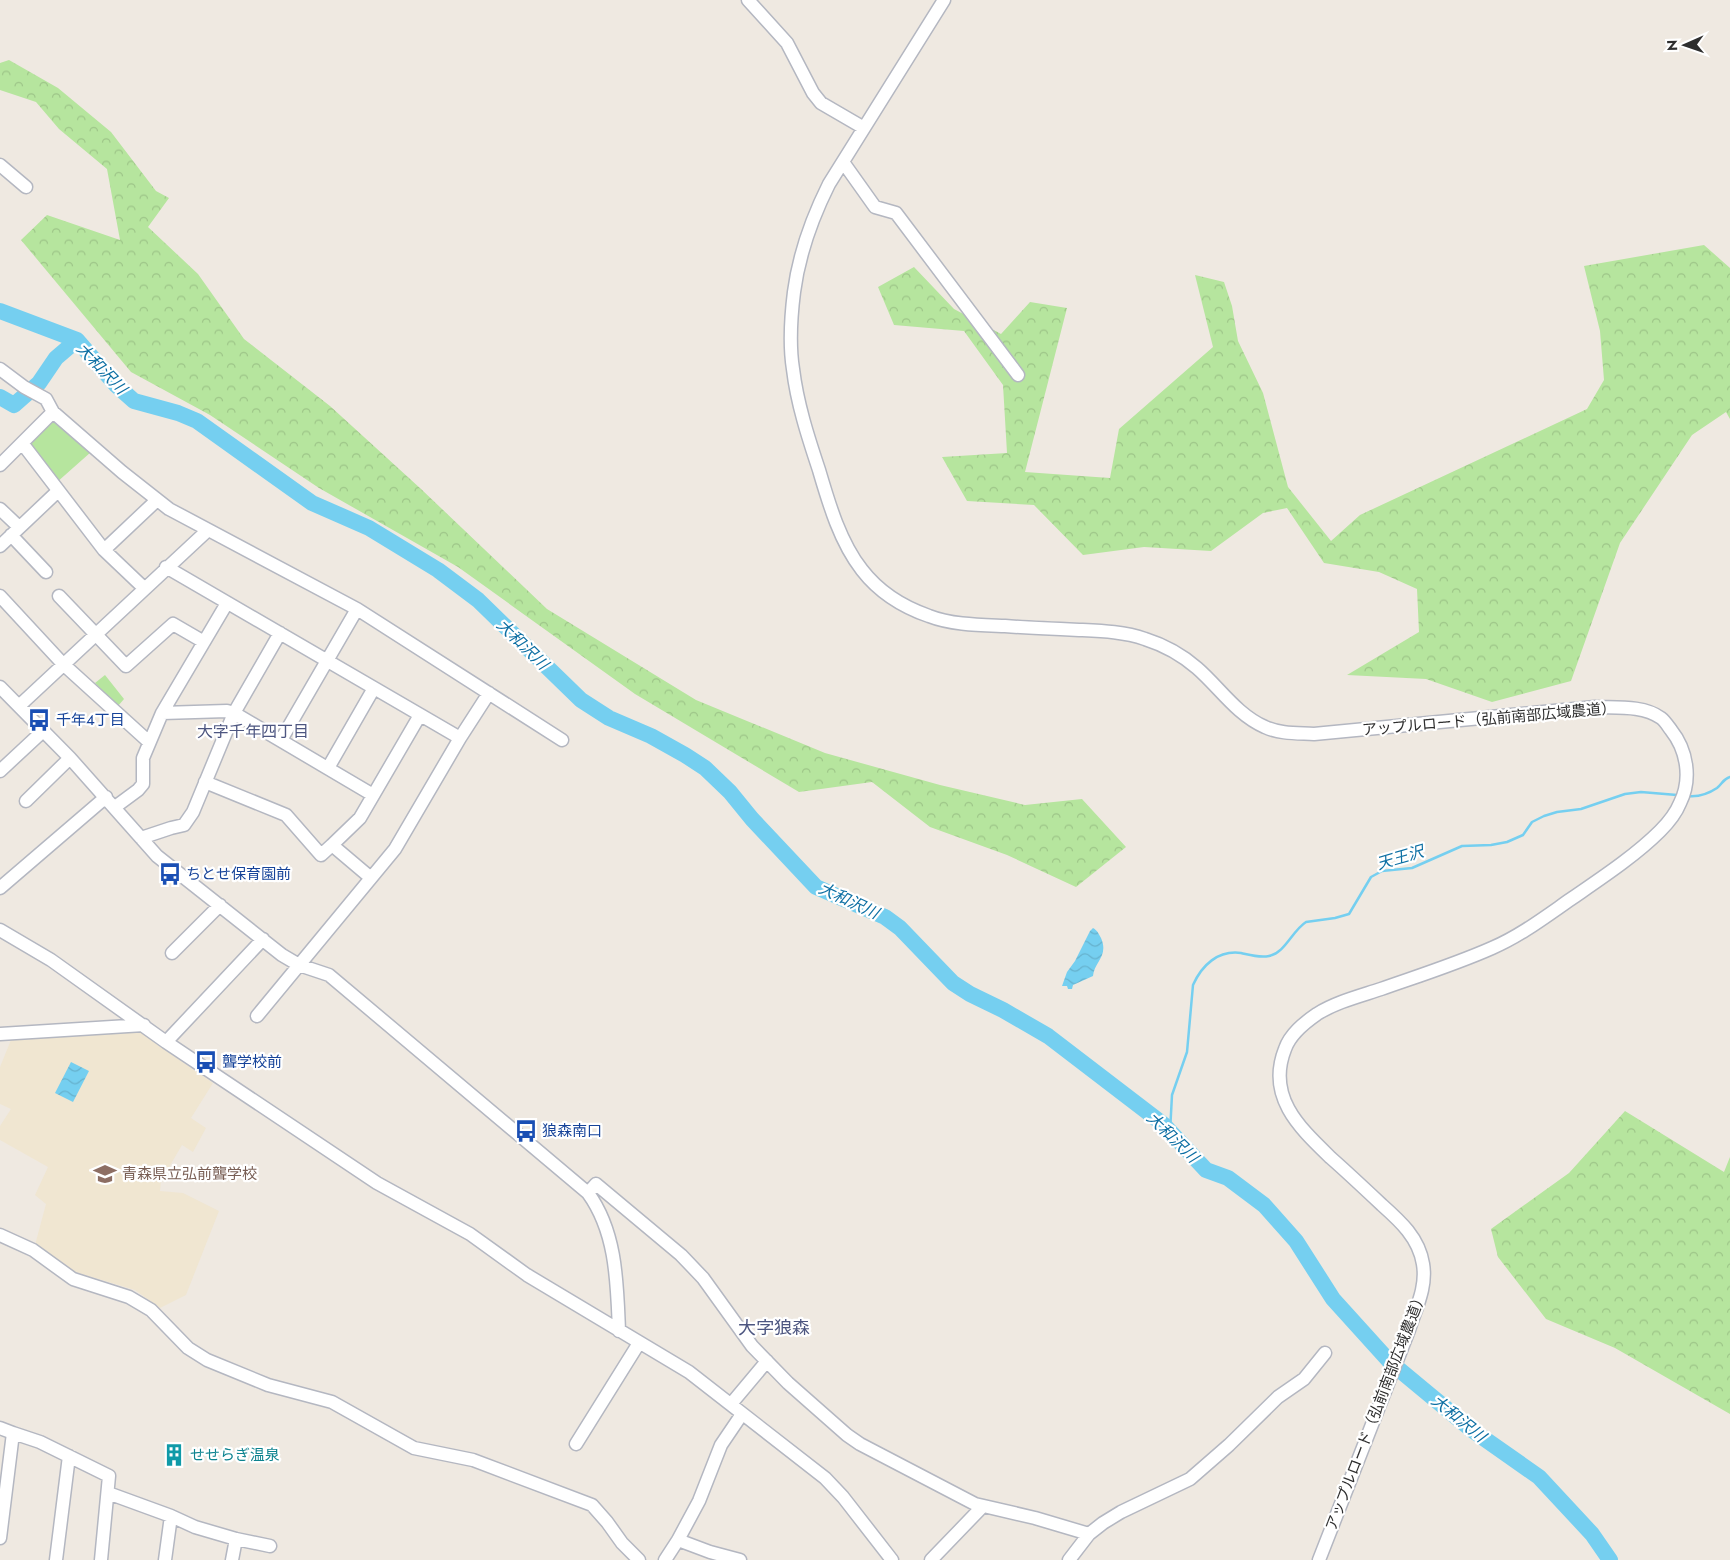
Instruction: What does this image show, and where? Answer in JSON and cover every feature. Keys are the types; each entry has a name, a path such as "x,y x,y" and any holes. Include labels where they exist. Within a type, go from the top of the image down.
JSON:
{"street":[{"path":"748,0 787,43 812,93 821,104 864,128"},
{"name":"アップルロード（弘前南部広域農道）","path":"944,0 843,162 817,208 798,267 792,314 792,368 804,425 838,527 850,553 876,585 893,599 923,614 951,621 989,625 1108,631 1144,638 1180,655 1198,668 1244,714 1264,727 1286,733 1314,734 1595,708 1629,708 1645,710 1662,718 1682,748 1686,764 1686,786 1681,802 1673,816 1661,831 1605,876 1524,931 1493,948 1356,997 1318,1013 1293,1034 1285,1048 1279,1075 1281,1089 1292,1117 1312,1139 1398,1220 1414,1239 1424,1265 1423,1291 1381,1404 1319,1560"},
{"path":"843,162 875,207 896,213 1018,375"},
{"path":"0,165 26,187"},
{"path":"0,369 24,387 46,400 53,412 122,472 169,509 357,609 562,740"},
{"path":"0,465 53,412"},
{"path":"22,442 104,550 144,588"},
{"path":"0,546 58,491"},
{"path":"104,550 157,500"},
{"path":"0,509 46,572"},
{"path":"19,706 166,567 208,530"},
{"path":"166,567 460,738"},
{"path":"0,596 64,664 149,742"},
{"path":"59,596 126,666 172,624 204,642"},
{"path":"0,888 111,802 138,790 143,784 143,758 162,713 227,602"},
{"path":"281,740 357,609"},
{"path":"141,838 184,825 193,812 234,713 280,633"},
{"path":"0,686 111,802 157,856 282,955 299,965 329,975 588,1193 598,1210 614,1256 619,1331"},
{"path":"328,768 374,688"},
{"path":"257,1016 395,849 460,738 489,693"},
{"path":"162,713 227,711 234,713 374,795"},
{"path":"205,782 286,815 322,855 360,818 420,715"},
{"path":"0,771 43,730"},
{"path":"26,801 70,758"},
{"path":"332,845 371,878"},
{"path":"172,953 220,905"},
{"path":"0,930 51,960 166,1042 376,1183 470,1234 527,1275 689,1372 825,1478 843,1497 892,1560"},
{"path":"166,1042 263,939"},
{"path":"0,1034 144,1025"},
{"path":"588,1193 596,1184 681,1255 703,1278 738,1328 767,1361 788,1383 847,1435 860,1444 975,1504 1035,1518 1089,1534"},
{"path":"0,1235 34,1250 73,1279 129,1297 151,1310 188,1348 207,1360 274,1387 332,1402 414,1448 473,1460 592,1505 622,1543 639,1560"},
{"path":"576,1444 639,1343"},
{"path":"1069,1560 1089,1534 1121,1512 1190,1479 1229,1445 1278,1397 1304,1379 1325,1353"},
{"path":"731,1404 767,1361"},
{"path":"665,1560 699,1501 721,1445 742,1414"},
{"path":"0,1428 40,1442 110,1476 101,1560"},
{"path":"0,1538 13,1433"},
{"path":"56,1560 69,1456"},
{"path":"108,1493 171,1516 195,1527 236,1539 270,1546"},
{"path":"931,1560 984,1506"},
{"path":"165,1560 171,1516"},
{"path":"232,1560 236,1539"},
{"path":"678,1540 710,1552 740,1560"}],"shaded area":[{"name":"青森県立弘前聾学校","path":"135,1027 213,1083 191,1118 206,1128 193,1152 182,1145 161,1181 160,1191 183,1193 219,1211 186,1295 160,1308 135,1290 72,1271 35,1245 46,1204 35,1195 48,1167 0,1140 0,1126 11,1109 0,1104 0,1067 13,1035"}],"green space":[{"path":"9,60 58,88 111,132 156,191 169,198 148,227 198,274 244,339 330,406 421,489 547,609 696,700 825,753 940,785 1025,805 1082,799 1126,847 1076,887 1007,855 930,827 872,782 799,792 635,694 458,567 319,488 210,415 131,372 21,240 47,215 120,240 107,169 59,129 36,102 0,90 0,63"},
{"path":"1704,245 1730,268 1730,419 1726,412 1692,435 1620,543 1571,681 1492,702 1426,679 1347,675 1419,632 1417,589 1379,572 1324,563 1287,508 1263,513 1211,551 1144,547 1083,555 1034,505 967,501 942,457 1007,453 1003,385 964,331 894,325 878,287 914,267 954,309 1001,334 1030,302 1067,308 1025,472 1110,478 1119,429 1213,347 1195,275 1224,282 1232,306 1238,341 1263,393 1288,487 1331,541 1360,515 1587,409 1604,380 1600,331 1584,266"},
{"path":"47,422 55,422 91,452 56,483 28,440"},
{"path":"105,675 124,699 118,706 95,683"},
{"path":"1625,1111 1724,1172 1730,1157 1730,1414 1615,1348 1546,1319 1498,1257 1491,1229 1569,1173"}],"water":[{"path":"1093,928 1101,938 1103,950 1093,976 1073,985 1072,989 1068,989 1067,986 1062,986 1067,972"},
{"path":"71,1062 89,1071 73,1102 55,1093"}],"waterway":[{"name":"大和沢川","path":"0,311 77,340 116,385 134,401 178,413 197,421 312,503 369,528 438,570 478,600 581,700 609,718 651,736 705,768 730,792 752,819 816,887 885,917 900,928 953,983 1048,1036 1163,1124 1206,1170 1228,1178 1264,1205 1296,1241 1333,1299 1390,1362 1472,1430 1539,1477 1592,1534 1610,1560"},
{"path":"0,397 14,405 39,383 56,358 77,340"},
{"name":"天王沢","path":"1688,796 1710,792 1730,777"},
{"name":"天王沢","path":"1170,1132 1172,1095 1187,1052 1193,985 1201,971 1212,960 1225,954 1233,953 1262,957 1275,954 1280,951 1306,922 1349,914 1371,877 1382,871 1412,868 1462,846 1491,845 1507,842 1523,835 1532,822 1544,816 1557,812 1581,809 1625,794 1641,792 1677,795"}],"place":[{"name":"千年4丁目","path":"39,720"},
{"name":"ちとせ保育園前","path":"170,874"},
{"name":"聾学校前","path":"206,1062"},
{"name":"狼森南口","path":"526,1131"},
{"name":"青森県立弘前聾学校","path":"105,1174"},
{"name":"せせらぎ温泉","path":"174,1455"}],"district":[{"name":"大字千年四丁目","path":"253,731"},
{"name":"大字狼森","path":"774,1328"}]}
